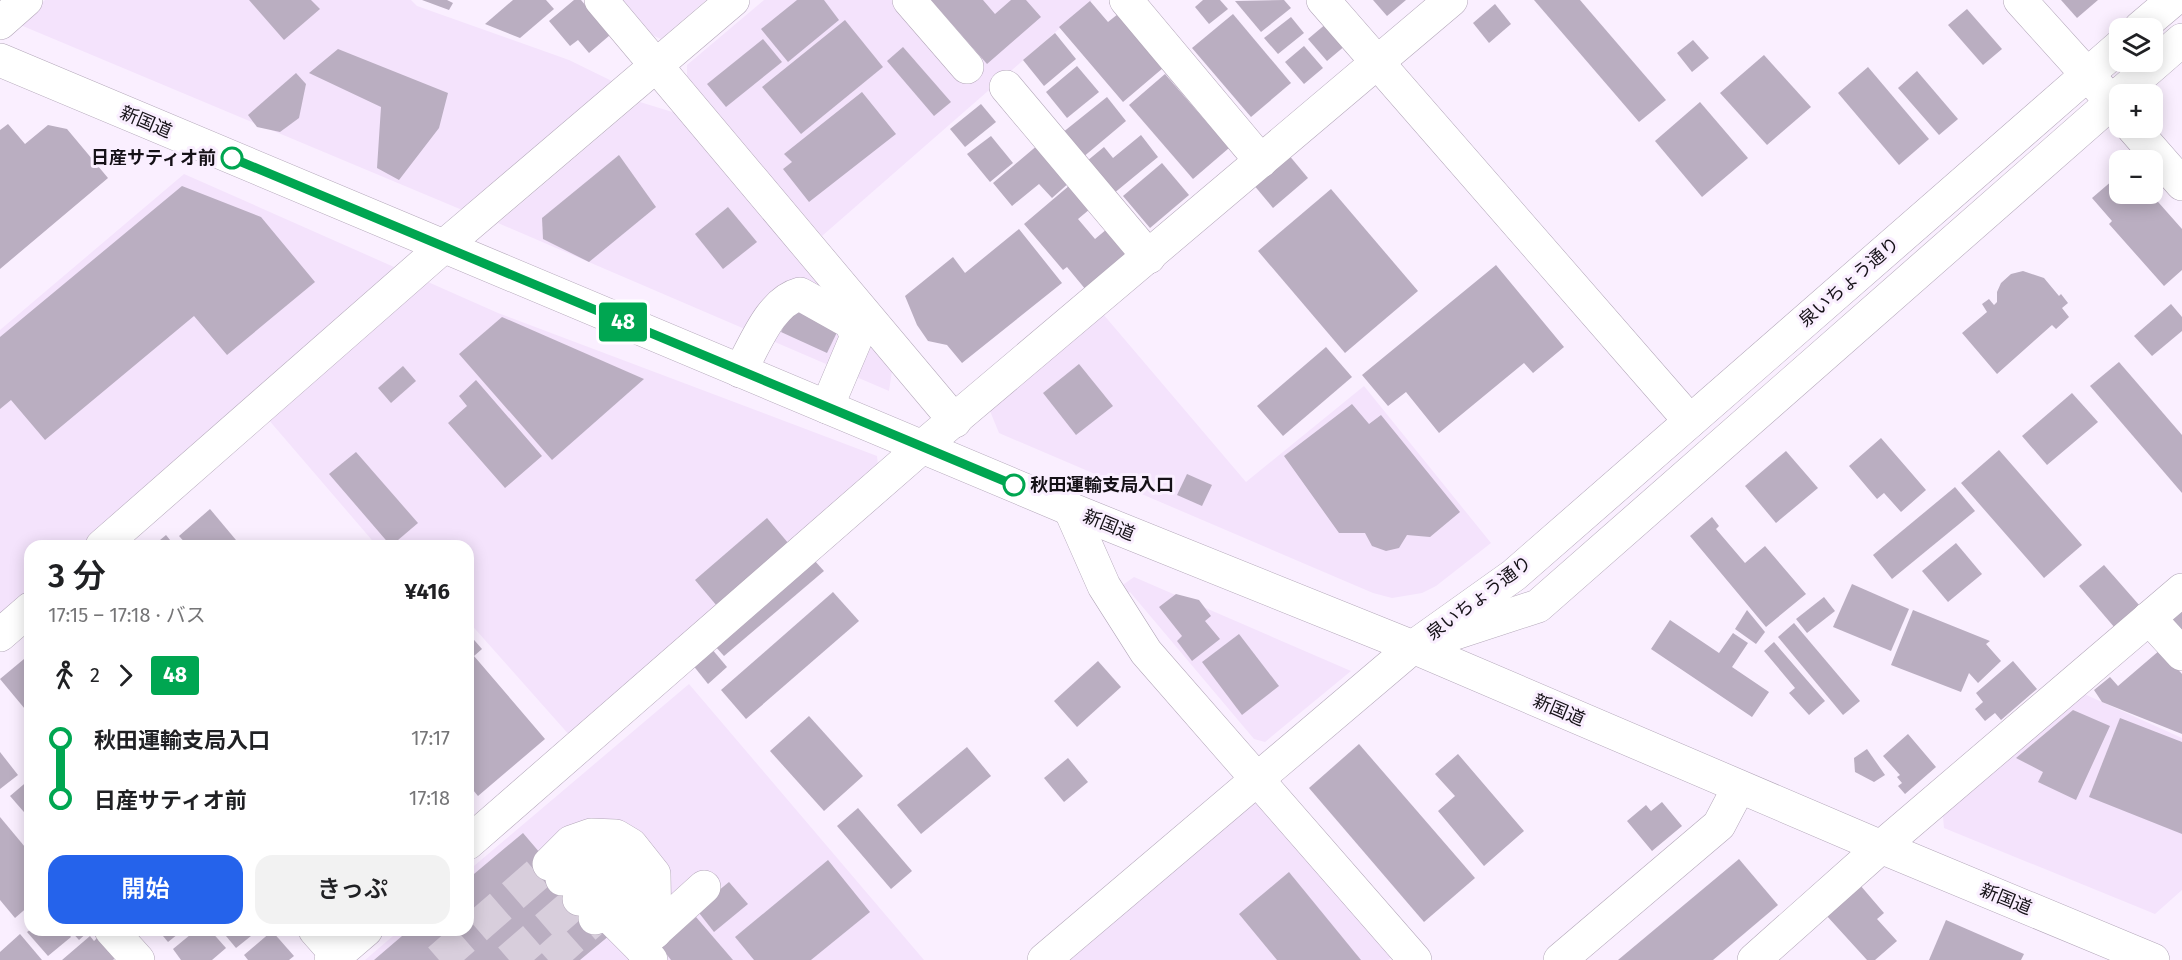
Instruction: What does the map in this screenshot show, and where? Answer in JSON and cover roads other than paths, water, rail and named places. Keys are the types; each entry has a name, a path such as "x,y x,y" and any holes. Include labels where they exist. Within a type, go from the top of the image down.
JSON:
{"street":[{"path":"0,23 26,0"},
{"path":"601,0 955,421"},
{"path":"109,540 443,247 733,0"},
{"path":"909,0 967,67"},
{"path":"1126,0 1261,161"},
{"path":"1323,0 1690,421"},
{"path":"474,838 922,447 1451,0"},
{"path":"2020,0 2086,75 2109,94"},
{"path":"2152,18 2173,0"},
{"name":"泉いちょう通り","path":"2136,84 2182,40"},
{"name":"泉いちょう通り","path":"1413,647 1514,575 2109,55"},
{"name":"新国道","path":"0,60 1070,509 1413,647 1739,787 2153,960"},
{"path":"1006,87 1149,257"},
{"name":"泉いちょう通り","path":"1413,647 1538,606 2109,109"},
{"path":"2142,138 2182,184"},
{"path":"740,371 777,307 788,297 800,294 850,322 857,336 827,407"},
{"path":"1070,509 1104,586 1146,652 1414,960"},
{"path":"1754,960 1881,847 2182,590"},
{"path":"0,635 24,614"},
{"path":"2149,618 2182,654"},
{"path":"1044,960 1413,647"},
{"path":"1560,960 1719,825 1739,787"},
{"path":"591,835 616,836 631,845 654,874 648,946 618,893 607,888 571,890 571,842 591,835"},
{"path":"648,946 704,887"},
{"path":"116,936 138,960"},
{"path":"319,936 334,957 359,936"}],"tunnel":[{"path":"474,929 549,864"},
{"path":"509,960 579,899"},
{"path":"548,960 595,918"},
{"path":"439,960 466,936"}],"place":[{"name":"日産サティオ前","path":"232,158"},
{"name":"秋田運輸支局入口","path":"1014,485"}]}
